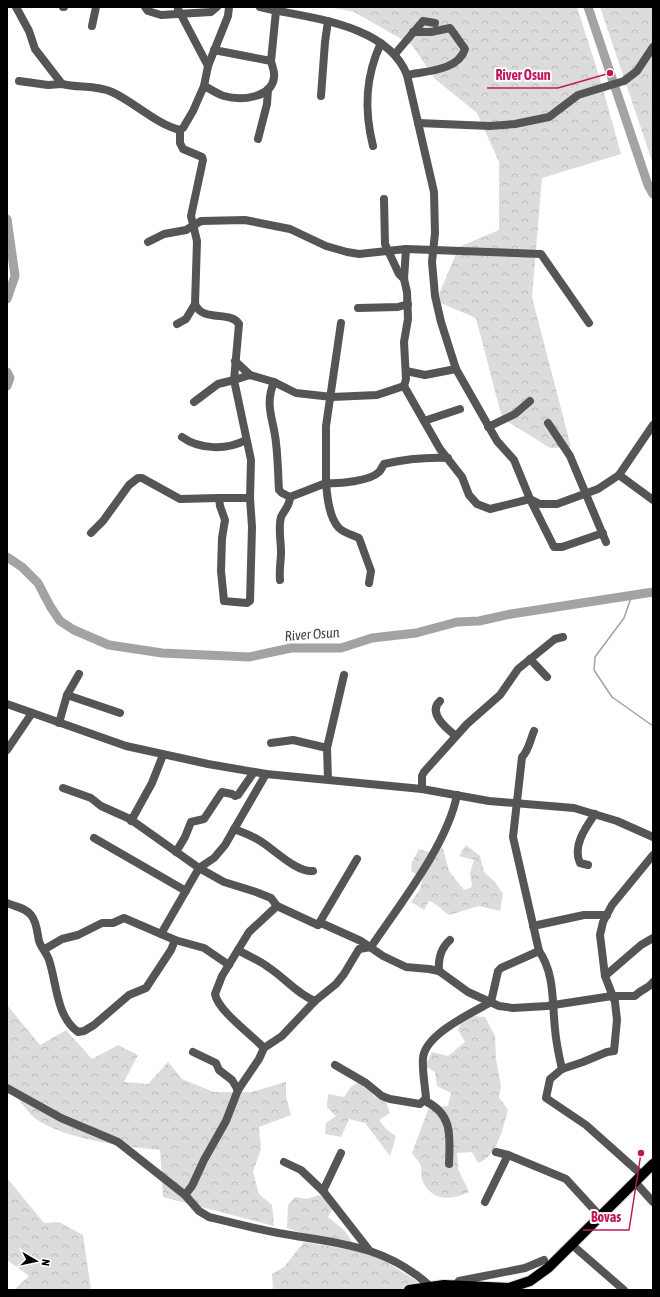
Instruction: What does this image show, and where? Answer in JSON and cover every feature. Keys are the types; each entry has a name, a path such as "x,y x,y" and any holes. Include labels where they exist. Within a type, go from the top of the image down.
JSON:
{"main road":[{"path":"409,1290 430,1286 455,1286 483,1289 509,1288 530,1281 548,1268 599,1215 653,1164"}],"street":[{"path":"16,7 29,31 35,49 62,84"},
{"path":"92,26 96,7"},
{"path":"145,7 155,14 178,10 211,12 217,7"},
{"path":"177,324 186,319 195,304 197,241 191,216 203,160 198,154 186,152 183,149 180,143 180,130 183,128 193,112 204,86 208,66 228,16 229,7"},
{"path":"260,7 328,21 360,32 381,43 395,54 403,64 407,75 434,192 435,233 432,262 434,296 456,369 496,441 514,460 530,499 554,547 562,547 603,533"},
{"path":"178,10 208,66"},
{"path":"258,139 267,104 268,89 274,76 271,61 276,11"},
{"path":"276,23 287,13"},
{"path":"321,96 328,21"},
{"path":"395,54 423,22 435,23"},
{"path":"407,75 449,68 464,53 465,49 450,28 431,32 414,32"},
{"path":"373,146 368,112 368,84 375,55 381,43"},
{"path":"418,124 467,126 515,124 549,117 578,95 600,90 624,81 637,71 653,47"},
{"path":"214,50 271,61"},
{"path":"19,81 48,85 62,84 90,87 111,92 162,122 180,130"},
{"path":"204,86 227,97 251,98 268,89"},
{"path":"384,199 385,244 399,274 404,279"},
{"path":"148,242 164,234 179,233 193,225 208,220 245,220 290,229 326,246 359,254 406,250 541,254 589,323"},
{"path":"406,250 404,279 408,304 408,319 404,342 406,371 404,386 440,449 462,476 469,496 481,507 490,509 530,499 540,504 557,504 585,495 619,475 653,425"},
{"path":"195,304 200,312 237,321 240,329 235,361 234,380 251,460 251,597 247,603 223,600 220,571 222,538 225,520 219,498"},
{"path":"358,308 408,304"},
{"path":"341,323 332,397 326,426 327,495 340,529 359,538 371,571 369,583"},
{"path":"235,361 250,375 274,382 303,394 332,397 377,395 404,386"},
{"path":"406,371 425,375 456,369"},
{"path":"194,402 218,384 250,375"},
{"path":"274,382 269,394 269,403 276,443 280,490 282,494 290,497 326,483 334,484 362,479 380,471 384,464 400,460 422,457 448,458"},
{"path":"488,427 515,414 530,401"},
{"path":"424,420 460,408"},
{"path":"548,423 570,456 585,495 606,542"},
{"path":"182,437 195,445 215,447 232,446 246,440"},
{"path":"619,475 653,500"},
{"path":"91,533 103,521 129,485 138,478 142,478 180,499 250,498"},
{"path":"280,580 280,523 290,502 290,497"},
{"path":"422,789 422,776 424,772 456,736 500,695 518,669 555,639 563,637"},
{"path":"530,659 547,677"},
{"path":"59,723 67,696 79,674"},
{"path":"328,779 327,748 344,674"},
{"path":"67,696 120,713"},
{"path":"440,701 436,707 438,717 456,736"},
{"path":"7,704 126,746 163,755 266,774 422,789 489,801 554,805 595,814 653,837"},
{"path":"7,750 32,714"},
{"path":"534,731 527,752 522,757 513,837 539,950 546,961 552,985 553,1005 562,1069"},
{"path":"271,743 293,740 327,748"},
{"path":"131,821 152,783 163,755"},
{"path":"176,852 185,837 191,822 204,819 222,792 235,796 238,795 254,772"},
{"path":"161,934 199,868 214,858 225,844 266,774"},
{"path":"63,788 91,798 101,806 131,821 199,868 224,882 271,898 277,906 318,925 322,923 361,940 382,956 406,967 439,971 468,992 499,1006 513,1008 635,996 639,991 646,990 653,982"},
{"path":"185,1195 192,1186 209,1150 226,1121 238,1090 260,1059 264,1048 282,1036 315,1001 326,993 344,974 359,949 371,947 442,837 443,830 453,812 457,795"},
{"path":"588,865 579,861 579,844 583,831 595,814"},
{"path":"234,829 257,839 299,868 307,872 313,871"},
{"path":"94,838 186,891"},
{"path":"653,855 618,896 607,915 600,935 605,976 616,998 617,1020 614,1051 607,1052 562,1069 550,1079 546,1098 586,1125 638,1178 653,1202"},
{"path":"318,925 357,859"},
{"path":"7,903 25,909 32,916 36,924 40,943 45,949 61,1010 71,1027 78,1032 84,1032 94,1025 129,995 146,988 171,950 175,940"},
{"path":"264,1048 241,1028 216,997 216,989 249,932 277,906"},
{"path":"533,926 584,915 607,915"},
{"path":"45,949 62,939 78,935 102,923 113,923 124,918 175,940 204,948 229,965"},
{"path":"605,976 641,945 653,938"},
{"path":"439,971 438,965 442,949 450,940"},
{"path":"238,950 268,966 290,983 303,996 315,1001"},
{"path":"425,1101 423,1057 425,1048 432,1039 465,1016 490,1002 498,971 501,968 539,950"},
{"path":"193,1052 216,1063 219,1070 232,1080 238,1090"},
{"path":"335,1065 366,1083 382,1096 420,1104 425,1101"},
{"path":"7,1088 61,1118 118,1142 185,1195 199,1211 209,1217 382,1254 421,1277 430,1286"},
{"path":"425,1101 440,1110 446,1118 449,1128 449,1164"},
{"path":"496,1152 508,1155 566,1180 599,1215"},
{"path":"323,1191 341,1153"},
{"path":"485,1202 508,1155"},
{"path":"284,1162 300,1170 323,1191 369,1250"},
{"path":"571,1244 624,1290"},
{"path":"455,1286 459,1281 525,1268 544,1260"}],"green space":[{"path":"328,7 577,7 601,82 621,154 542,178 532,297 571,447 550,448 502,418 476,318 436,301 459,247 499,230 499,162 477,113 435,79 412,45 354,12"},
{"path":"600,7 653,7 653,163 651,158"},
{"path":"466,845 480,856 484,872 495,882 503,894 500,911 479,906 449,915 429,901 424,910 411,902 420,889 423,878 411,871 412,862 419,849 432,853 443,848 449,871 464,890 472,887 470,873 474,860 459,856"},
{"path":"7,1005 40,1045 66,1030 92,1059 118,1045 138,1055 124,1082 148,1084 168,1062 182,1079 214,1092 251,1092 286,1082 286,1097 291,1115 259,1127 261,1149 253,1172 259,1194 272,1205 274,1226 163,1197 160,1150 113,1144 79,1137 48,1126 36,1119 19,1100 7,1092"},
{"path":"472,1016 485,1017 495,1036 496,1059 501,1086 499,1097 508,1110 495,1148 485,1160 478,1163 472,1152 457,1153 458,1169 469,1192 456,1197 443,1198 432,1193 427,1188 422,1180 421,1166 412,1153 429,1107 448,1106 451,1093 437,1086 435,1072 425,1066 432,1052 448,1056 465,1042 458,1030 461,1022"},
{"path":"361,1080 374,1096 386,1101 390,1113 379,1120 386,1129 396,1136 390,1156 365,1123 349,1119 341,1137 325,1134 326,1123 336,1116 327,1107 328,1094 344,1097 351,1087"},
{"path":"7,1178 44,1223 59,1222 83,1235 91,1290 14,1290 29,1276 7,1260"},
{"path":"320,1195 335,1204 328,1217 345,1231 354,1245 312,1237 287,1228 288,1205 295,1197 306,1199"},
{"path":"304,1242 374,1254 418,1282 407,1290 273,1290 272,1274 284,1267"}],"waterway":[{"name":"River Osun","path":"588,7 648,185 653,194"},
{"name":"River Osun","path":"7,219 15,276 7,299"},
{"name":"River Osun","path":"7,372 10,378 7,386"},
{"name":"River Osun","path":"7,557 22,567 38,583 60,621 74,630 109,645 162,653 249,657 291,648 341,648 372,638 416,633 457,622 479,621 511,614 653,592"},
{"path":"632,595 624,618 595,657 594,670 612,697 653,726"}],"place":[{"name":"River Osun","path":"610,73"},
{"name":"Bovas","path":"641,1153"}]}
